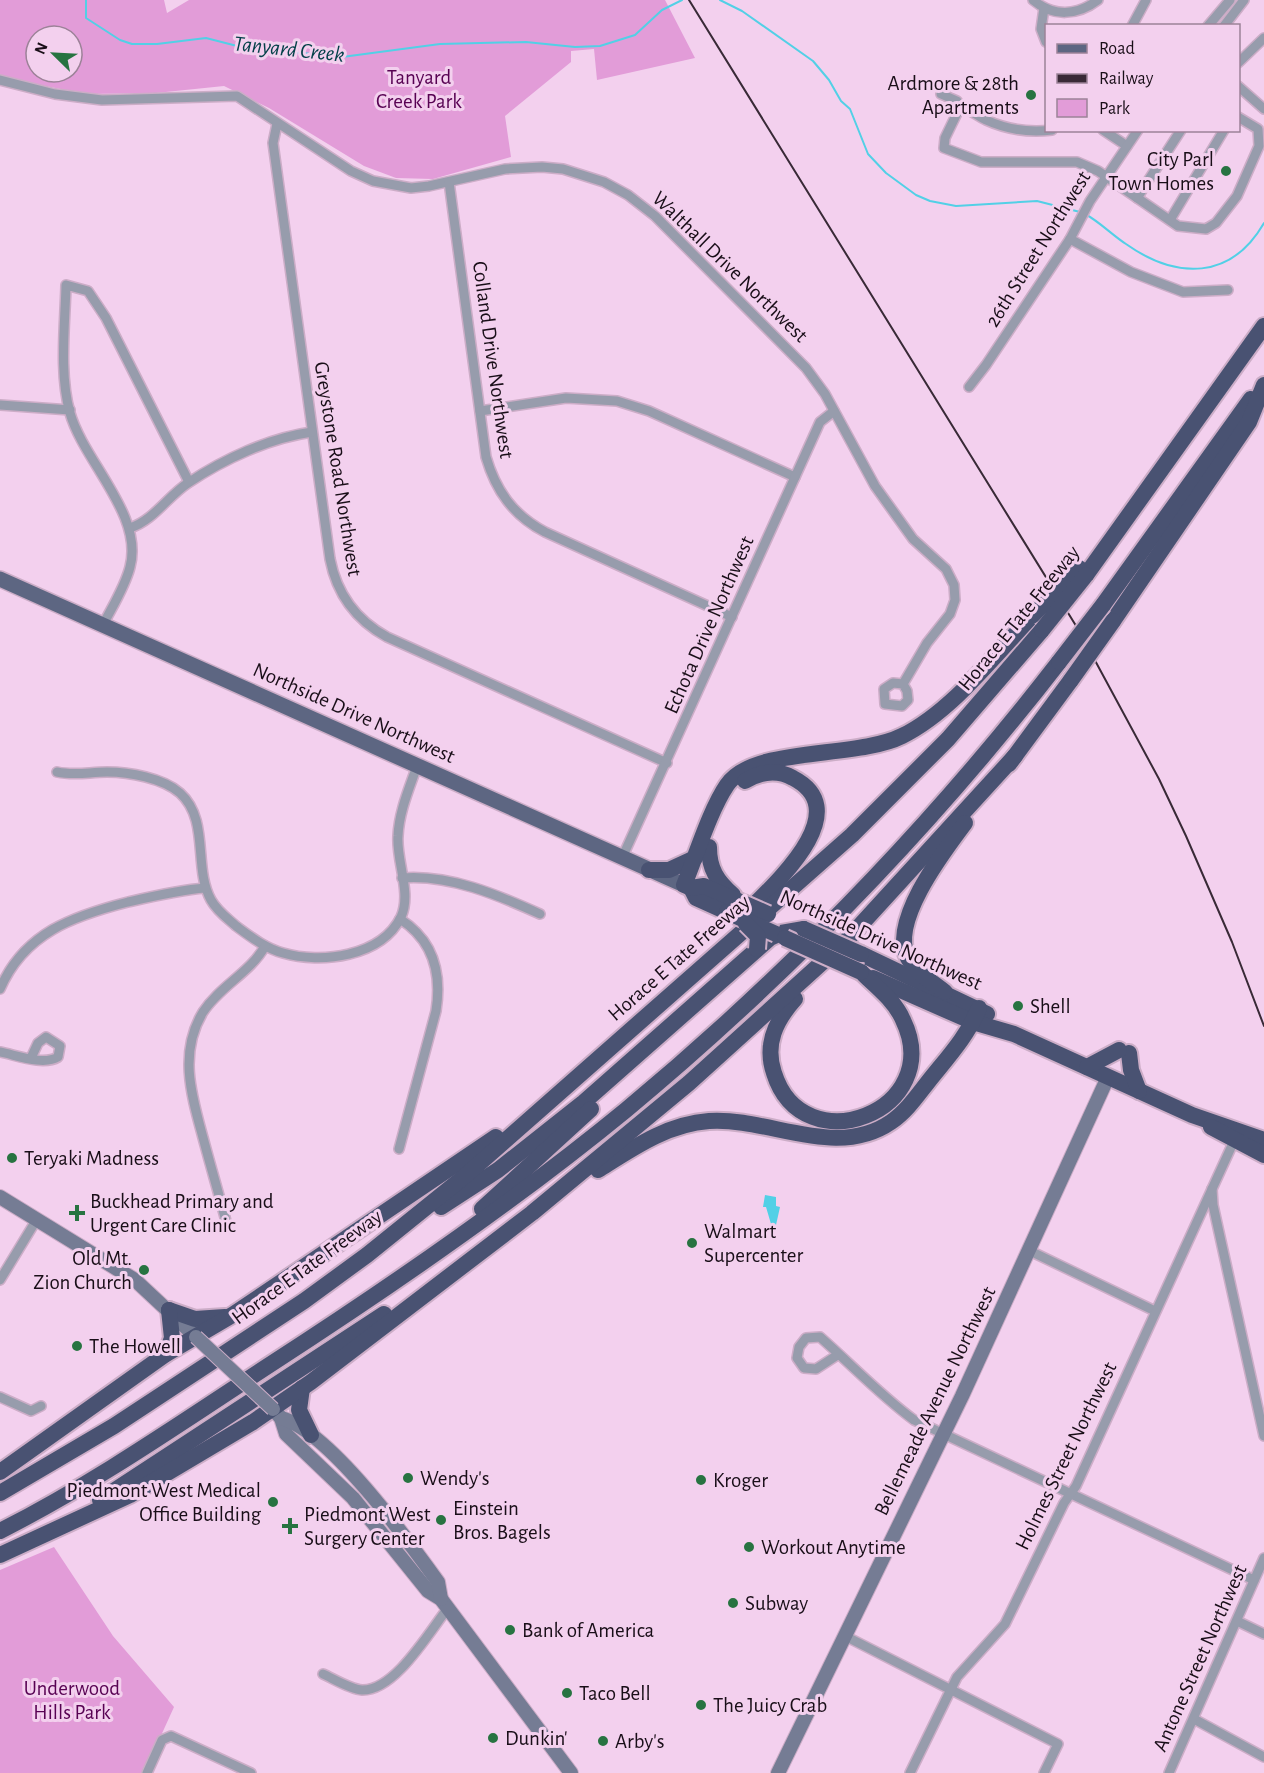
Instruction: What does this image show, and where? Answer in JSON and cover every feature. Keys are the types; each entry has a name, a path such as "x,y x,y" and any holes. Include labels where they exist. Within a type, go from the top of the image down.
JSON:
{"highway":[{"name":"Horace E Tate Freeway","path":"0,1493 114,1426 304,1301 368,1255 465,1176 860,827 948,739 1037,623 1116,534 1264,326"},
{"path":"0,1531 69,1494 339,1321 524,1190 628,1108 800,954 936,812 1059,662 1264,383"},
{"path":"945,992 908,958 903,939 907,920 947,847 1113,621 1249,422 1264,383"},
{"path":"687,887 695,858 727,784 745,768 766,761 864,749 901,737 928,720 1037,623"},
{"path":"861,972 903,1018 910,1040 910,1062 899,1091 876,1113 861,1119 830,1121 802,1112 785,1095 772,1066 773,1033 783,1013 846,940 1015,756"},
{"path":"624,1036 796,859 813,834 817,822 817,811 812,795 801,783 787,775 770,772 751,777 744,782 731,799 687,887"},
{"path":"709,847 711,868 729,903 757,934 759,942 757,949"},
{"path":"649,870 669,870 695,858"},
{"name":"Northside Drive Northwest","path":"687,887 696,898 729,903 768,914 861,954 945,992 976,1015"},
{"name":"Northside Drive Northwest","path":"729,903 779,939 976,1015 1192,1115 1264,1140"},
{"path":"768,914 779,939"},
{"path":"411,1271 757,949 804,929"},
{"path":"368,1255 498,1170 584,1109 779,939"},
{"path":"532,1214 689,1083 846,940"},
{"path":"48,1533 646,1140 681,1126 710,1121 736,1121 839,1139 858,1137 877,1131 906,1109 967,1034 976,1015"},
{"path":"1087,1067 1124,1051 1139,1091"},
{"path":"0,1472 166,1353 234,1314 366,1227 566,1088"},
{"name":"Northside Drive Northwest","path":"1192,1115 1234,1141 1264,1155"},
{"path":"0,1555 130,1495 277,1413 302,1388 502,1235"},
{"path":"166,1353 171,1338 169,1310 205,1320 234,1314"},
{"path":"302,1388 299,1410 311,1435"}],"main road":[{"name":"Northside Drive Northwest","path":"0,579 687,887"},
{"name":"Bellemeade Avenue Northwest","path":"778,1773 942,1435 1108,1077"},
{"path":"0,1197 135,1280 277,1413 297,1422 363,1485 438,1582 444,1604"},
{"path":"277,1413 285,1434 353,1498 428,1591 444,1604 567,1771"}],"street":[{"path":"1033,0 1044,8 1062,13 1073,12 1098,0"},
{"path":"1133,24 1146,0"},
{"path":"1210,24 1230,0"},
{"path":"1226,24 1244,0"},
{"path":"1044,8 1041,29 1045,38"},
{"path":"1240,62 1264,38"},
{"name":"Walthall Drive Northwest","path":"0,80 56,94 102,100 237,96 250,102 277,124 351,171 373,182 411,188 505,169 542,167 584,175 623,192 655,216 795,355 816,381 875,486 913,539 946,569 954,585 955,600 950,614 927,643 903,684"},
{"path":"1240,87 1264,109"},
{"path":"942,94 957,101 960,107"},
{"path":"960,107 970,109 983,118 1006,128 1019,131 1045,130"},
{"path":"960,107 945,138 944,148 959,156 981,162 1077,162 1105,177 1170,220 1192,229 1206,229 1216,223 1237,196 1259,146 1258,129 1240,118"},
{"name":"Greystone Road Northwest","path":"277,124 273,143 312,432 332,571 343,597 361,620 387,638 667,763"},
{"path":"1106,132 1127,146"},
{"name":"26th Street Northwest","path":"969,387 1070,239 1074,227 1090,201 1137,132"},
{"path":"1137,198 1179,132"},
{"path":"1170,220 1223,132"},
{"name":"Colland Drive Northwest","path":"449,182 486,457 492,477 505,499 523,519 545,532 732,617"},
{"path":"1070,239 1131,272 1184,292 1228,290"},
{"path":"103,626 131,566 133,547 129,528 82,443 70,410 65,383 66,285 88,291 106,318 189,482"},
{"path":"480,411 566,398 617,401 649,411 795,477"},
{"path":"0,405 70,410"},
{"name":"Echota Drive Northwest","path":"622,858 820,422 834,411"},
{"path":"129,528 146,521 189,482 261,446 312,432"},
{"path":"57,772 80,775 120,772 160,782 178,792 190,805 196,819 205,888 221,914 265,946 301,957 343,956 376,942 400,919 405,901 398,849 399,823 417,766"},
{"path":"402,878 422,878 475,888 540,914"},
{"path":"0,988 12,966 32,942 67,920 168,892 205,888"},
{"path":"399,1149 436,1011 438,988 435,965 428,945 417,931 400,919"},
{"path":"227,1225 190,1089 191,1037 212,999 255,960 265,946"},
{"path":"0,1052 32,1058"},
{"name":"Holmes Street Northwest","path":"910,1773 965,1666 992,1641 1005,1624 1070,1495 1234,1141"},
{"path":"1212,1186 1213,1205 1264,1436"},
{"path":"0,1280 37,1219"},
{"path":"1029,1251 1155,1311"},
{"path":"839,1354 816,1369 804,1368 797,1358 799,1347 806,1338 820,1337 839,1354 888,1401 942,1435 1254,1580"},
{"path":"0,1396 31,1411 41,1406"},
{"name":"Antone Street Northwest","path":"1169,1773 1264,1558"},
{"path":"323,1674 362,1690 383,1685 397,1672 444,1604"},
{"path":"1237,1621 1264,1634"},
{"path":"845,1636 1058,1744 1044,1773"},
{"path":"1194,1719 1264,1757"},
{"path":"147,1773 166,1737 171,1736 251,1773"}],"green space":[{"name":"Tanyard Creek Park","path":"0,0 164,0 167,13 189,0 665,0 695,58 597,80 594,49 571,51 571,62 505,116 511,157 433,179 396,178 364,166 269,108 224,86 156,93 86,94 35,84 84,84 84,24 24,24 24,82 0,77"},
{"name":"Underwood Hills Park","path":"54,1547 113,1636 174,1707 144,1773 0,1773 0,1570"}],"water":[{"path":"765,1195 776,1197 776,1206 780,1207 776,1225 771,1224 766,1207 763,1207"}],"waterway":[{"name":"Tanyard Creek","path":"86,0 86,18 120,40 132,44 157,44 206,38 241,47 342,57 440,44 526,42 575,47 600,46 635,35 662,10 682,0"},
{"name":"Tanyard Creek","path":"720,0 742,11 813,61 829,80 841,101 850,109 868,154 886,173 916,195 930,201 956,206 1037,201 1080,212"},
{"name":"Tanyard Creek","path":"1085,214 1145,256 1164,264 1183,268 1202,268 1219,264 1236,255 1251,242 1264,223"}],"railway":[{"path":"689,0 1078,629 1159,779 1186,836 1232,942 1264,1026"}],"place":[{"name":"Ardmore & 28th Apartments","path":"1031,95"},
{"name":"City Parl Town Homes","path":"1226,171"},
{"name":"Shell","path":"1018,1006"},
{"name":"Teryaki Madness","path":"12,1158"},
{"name":"Buckhead Primary and Urgent Care Clinic","path":"77,1213"},
{"name":"Walmart Supercenter","path":"692,1243"},
{"name":"Old Mt. Zion Church","path":"144,1270"},
{"name":"The Howell","path":"77,1346"},
{"name":"Wendy's","path":"408,1478"},
{"name":"Kroger","path":"701,1480"},
{"name":"Piedmont West Medical Office Building","path":"273,1502"},
{"name":"Einstein Bros. Bagels","path":"441,1520"},
{"name":"Piedmont West Surgery Center","path":"290,1526"},
{"name":"Workout Anytime","path":"749,1547"},
{"name":"Subway","path":"733,1603"},
{"name":"Bank of America","path":"510,1630"},
{"name":"Taco Bell","path":"567,1693"},
{"name":"The Juicy Crab","path":"701,1705"},
{"name":"Dunkin'","path":"493,1738"},
{"name":"Arby's","path":"603,1741"}]}
